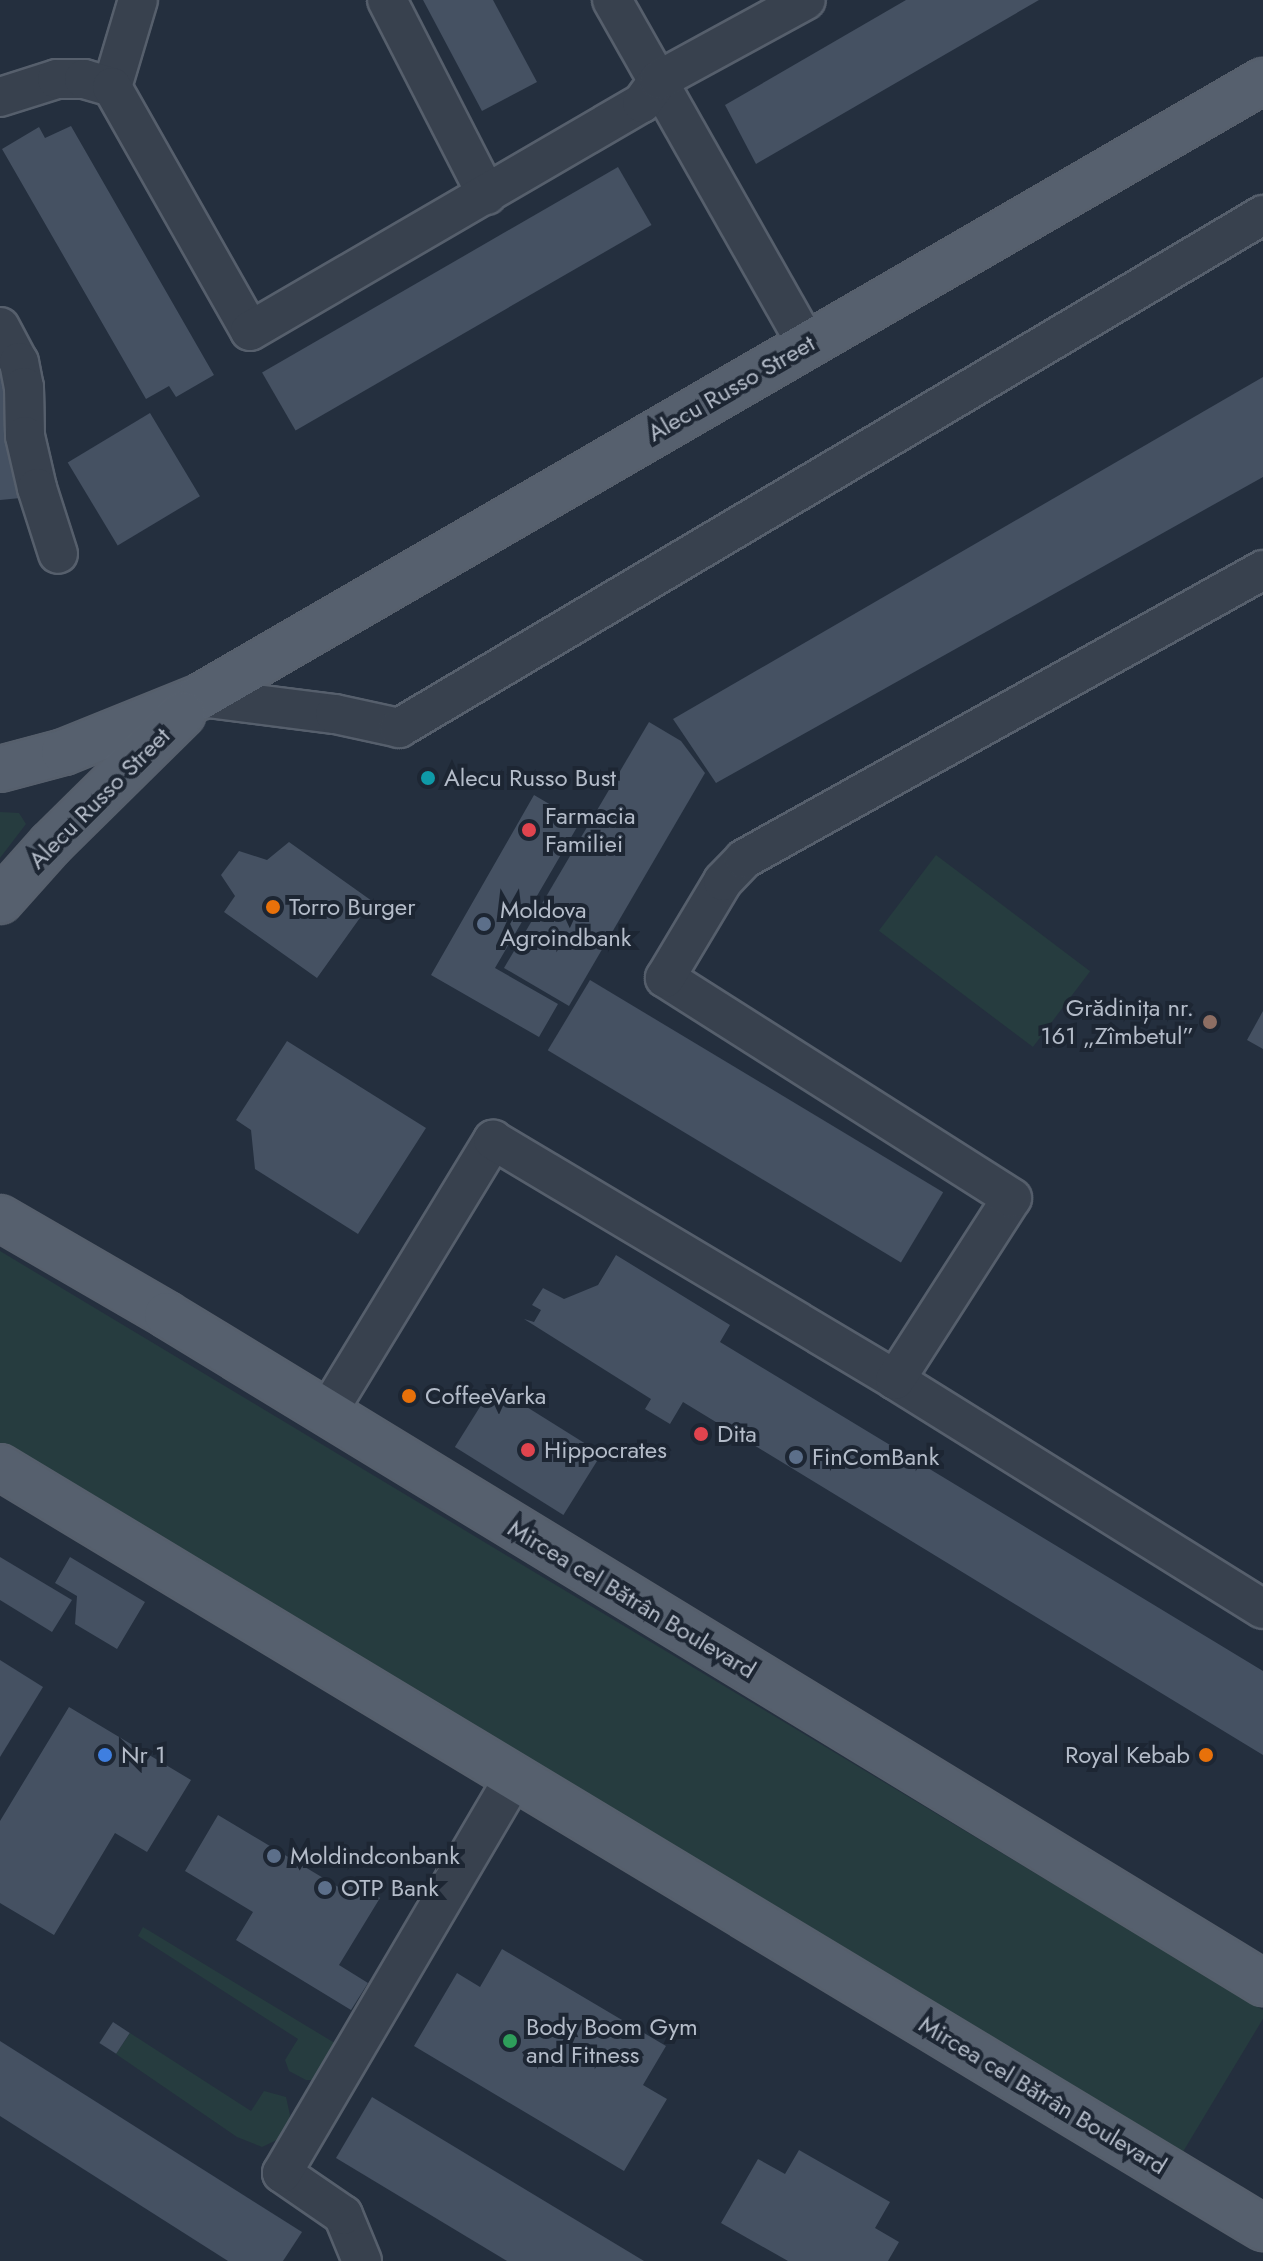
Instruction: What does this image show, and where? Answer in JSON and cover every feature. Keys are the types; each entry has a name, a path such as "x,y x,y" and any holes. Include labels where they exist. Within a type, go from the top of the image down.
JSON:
{"main road":[{"name":"Alecu Russo Street","path":"0,769 64,752 200,697 1263,81"},
{"name":"Alecu Russo Street","path":"0,901 51,844 200,697"},
{"name":"Mircea cel Bătrân Boulevard","path":"0,1218 327,1413 1263,1983"},
{"name":"Mircea cel Bătrân Boulevard","path":"0,1467 1263,2228"}],"lane":[{"path":"112,87 138,0"},
{"path":"387,0 487,195"},
{"path":"612,0 807,344"},
{"path":"0,97 57,79 84,79 112,87 250,331 642,103 659,80 806,0"},
{"name":"Alecu Russo Street","path":"200,697 335,714 399,728 1263,215"},
{"path":"0,327 19,362 24,387 25,436 37,488 58,554"},
{"path":"895,1380 1012,1198 665,978 723,881 744,859 1263,570"},
{"path":"327,1413 493,1140 895,1380 1263,1609"},
{"path":"362,2261 343,2215 282,2173 515,1776"}],"green space":[{"path":"0,812 19,813 26,824 0,858"},
{"path":"936,855 1090,971 1033,1047 879,931"},
{"path":"0,1251 1263,2010 1263,2019 1175,2165 0,1459"},
{"path":"143,1927 338,2045 318,2080 306,2080 289,2071 285,2060 298,2039 138,1936"},
{"path":"130,2033 251,2111 264,2091 286,2097 290,2115 286,2129 279,2139 262,2147 237,2137 116,2054"}],"building":[{"path":"423,0 493,0 537,82 482,111"},
{"path":"906,0 1039,0 756,164 725,105"},
{"path":"71,126 214,375 176,397 169,386 146,399 2,149 39,127 45,138"},
{"path":"618,167 652,225 296,431 262,373"},
{"path":"0,345 31,497 0,500"},
{"path":"1263,377 1263,477 716,783 673,719"},
{"path":"150,413 200,496 118,546 68,462"},
{"path":"649,722 681,741 705,773 569,1006 504,968"},
{"path":"534,795 580,822 495,968 558,1004 539,1037 431,975"},
{"path":"289,842 372,901 317,978 224,912 235,896 221,875 239,851 267,860"},
{"path":"590,980 943,1192 901,1262 548,1050"},
{"path":"1263,1011 1263,1049 1247,1040"},
{"path":"287,1041 426,1128 358,1234 255,1169 251,1130 236,1120"},
{"path":"616,1255 730,1325 720,1342 1263,1671 1263,1755 683,1402 670,1424 645,1409 651,1399 524,1319 534,1322 541,1310 532,1305 543,1288 564,1299 598,1285"},
{"name":"Hippocrates","path":"493,1386 602,1454 563,1515 455,1447"},
{"path":"0,1557 72,1600 52,1632 0,1600"},
{"path":"70,1557 145,1602 117,1649 75,1624 77,1596 55,1583"},
{"path":"0,1660 43,1687 0,1757"},
{"path":"69,1707 191,1780 147,1852 115,1833 54,1935 0,1903 0,1821"},
{"path":"218,1815 340,1888 347,1877 380,1898 339,1965 368,1983 351,2010 236,1940 253,1912 185,1871"},
{"path":"502,1949 666,2046 643,2085 667,2099 624,2171 414,2046 457,1973 480,1987"},
{"path":"113,2022 130,2033 116,2054 99,2043"},
{"path":"0,2041 302,2232 283,2261 228,2261 0,2116"},
{"path":"372,2097 644,2261 507,2261 336,2158"},
{"path":"799,2150 890,2202 875,2228 899,2242 888,2261 788,2261 721,2223 758,2159 785,2174"}],"place":[{"name":"Alecu Russo Bust","path":"428,778"},
{"name":"Farmacia Familiei","path":"529,830"},
{"name":"Torro Burger","path":"273,907"},
{"name":"Moldova Agroindbank","path":"484,924"},
{"name":"Grădinița nr. 161 „Zîmbetul”","path":"1210,1022"},
{"name":"CoffeeVarka","path":"409,1396"},
{"name":"Dita","path":"701,1434"},
{"name":"Hippocrates","path":"528,1450"},
{"name":"FinComBank","path":"796,1457"},
{"name":"Nr 1","path":"105,1755"},
{"name":"Royal Kebab","path":"1206,1755"},
{"name":"Moldindconbank","path":"274,1856"},
{"name":"OTP Bank","path":"325,1888"},
{"name":"Body Boom Gym and Fitness","path":"510,2041"}]}
